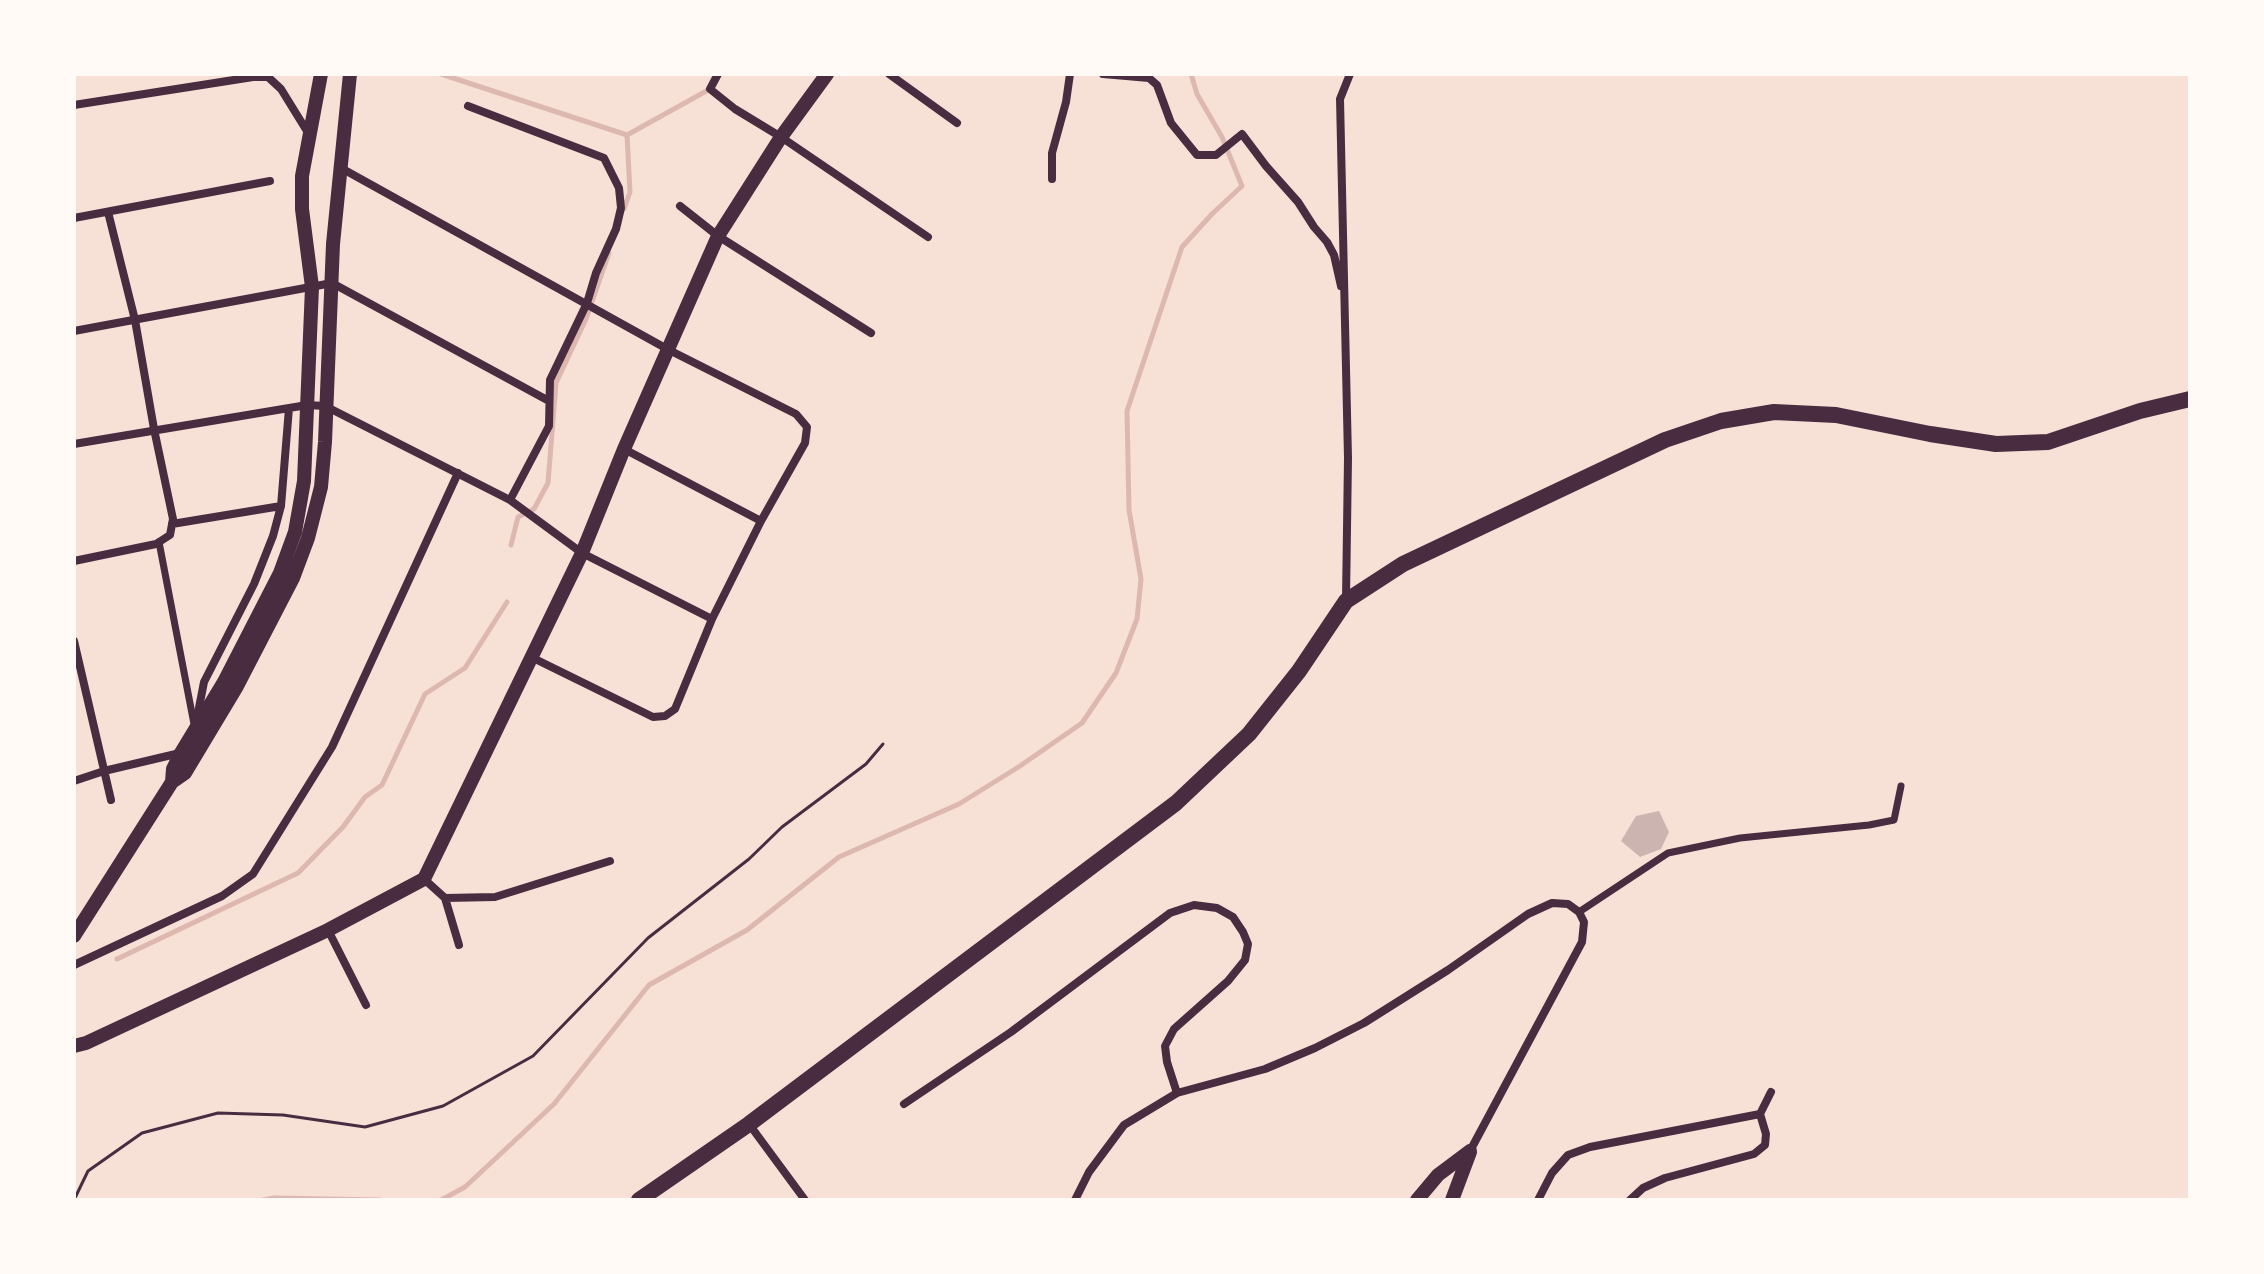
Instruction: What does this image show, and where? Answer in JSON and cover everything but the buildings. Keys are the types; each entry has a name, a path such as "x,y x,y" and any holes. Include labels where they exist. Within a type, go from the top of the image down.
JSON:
{"main road":[{"path":"639,1200 749,1124 1176,803 1249,734 1299,671 1346,601 1403,564 1665,440 1721,421 1774,412 1836,415 1996,444 2048,442 2140,411 2190,399"}],"street":[{"path":"172,782 173,769 224,682 280,573 295,532 304,481 312,287 302,209 302,176 321,74"},
{"path":"74,936 172,782 185,773 236,688 293,578 308,538 321,487 333,244 350,74"},
{"path":"718,74 710,89 735,109 928,237"},
{"path":"74,1046 328,930 424,879 582,553 624,449 718,236 781,137 827,74"},
{"path":"889,74 957,123"},
{"path":"1052,179 1052,153 1070,74"},
{"path":"1103,74 1149,78 1157,85 1171,123 1197,155 1216,155 1242,134 1327,242 1334,255 1345,305"},
{"path":"1346,601 1348,458 1340,99 1350,74"},
{"path":"74,105 268,77 281,89 310,136"},
{"path":"468,106 604,158 619,188 621,208 616,229 596,273 587,304 550,380 549,426 513,502"},
{"path":"339,167 669,350 796,414 807,427 805,443 761,521 712,619 675,709 665,716 653,717 531,657"},
{"path":"74,218 270,181"},
{"path":"680,206 718,236 871,333"},
{"path":"74,561 159,542 170,535 173,519 135,320 108,212"},
{"path":"74,331 332,283 549,401"},
{"path":"74,444 307,405 325,406 513,502 582,553 712,619"},
{"path":"195,729 204,682 254,584 273,536 281,506 289,408"},
{"path":"624,449 761,521"},
{"path":"74,965 222,896 253,874 332,747 458,473"},
{"path":"172,524 281,506"},
{"path":"159,542 195,729"},
{"path":"74,641 111,800"},
{"path":"74,781 181,753"},
{"path":"1579,912 1668,853 1740,838 1894,820 1901,786"},
{"path":"445,898 495,897 610,861"},
{"path":"424,879 445,898 459,945"},
{"path":"1075,1200 1089,1172 1124,1125 1177,1093 1265,1069 1315,1048 1364,1023 1528,914 1552,903 1568,904 1579,912 1584,922 1582,942 1470,1151 1452,1200"},
{"path":"904,1104 1011,1032 1170,913 1194,905 1217,908 1233,917 1243,932 1248,944 1245,960 1228,981 1174,1029 1165,1046 1177,1093"},
{"path":"328,930 366,1005"},
{"path":"1630,1200 1643,1188 1665,1178 1754,1154 1765,1145 1766,1134 1760,1114 1771,1092"},
{"path":"1538,1200 1552,1173 1568,1155 1590,1147 1760,1114"},
{"path":"749,1124 805,1200"},
{"path":"1417,1200 1438,1175 1470,1151"}],"path":[{"path":"74,1200 88,1171 142,1133 218,1113 283,1115 365,1127 443,1106 533,1056 648,938 749,859 782,827 866,764 883,744"}],"waterway":[{"path":"441,74 627,135 710,89"},
{"path":"441,1200 465,1187 554,1104 649,985 747,930 839,857 959,804 1020,766 1082,723 1116,673 1137,619 1141,579 1129,510 1127,411 1182,247 1242,186 1222,137 1197,94 1191,74"},
{"path":"624,209 630,192 627,135"},
{"path":"511,545 518,517 534,509 548,483 556,383 586,319 609,253"},
{"path":"117,959 298,873 343,827 365,797 382,785 425,694 465,668 507,602"},
{"path":"263,1200 380,1200"}]}
